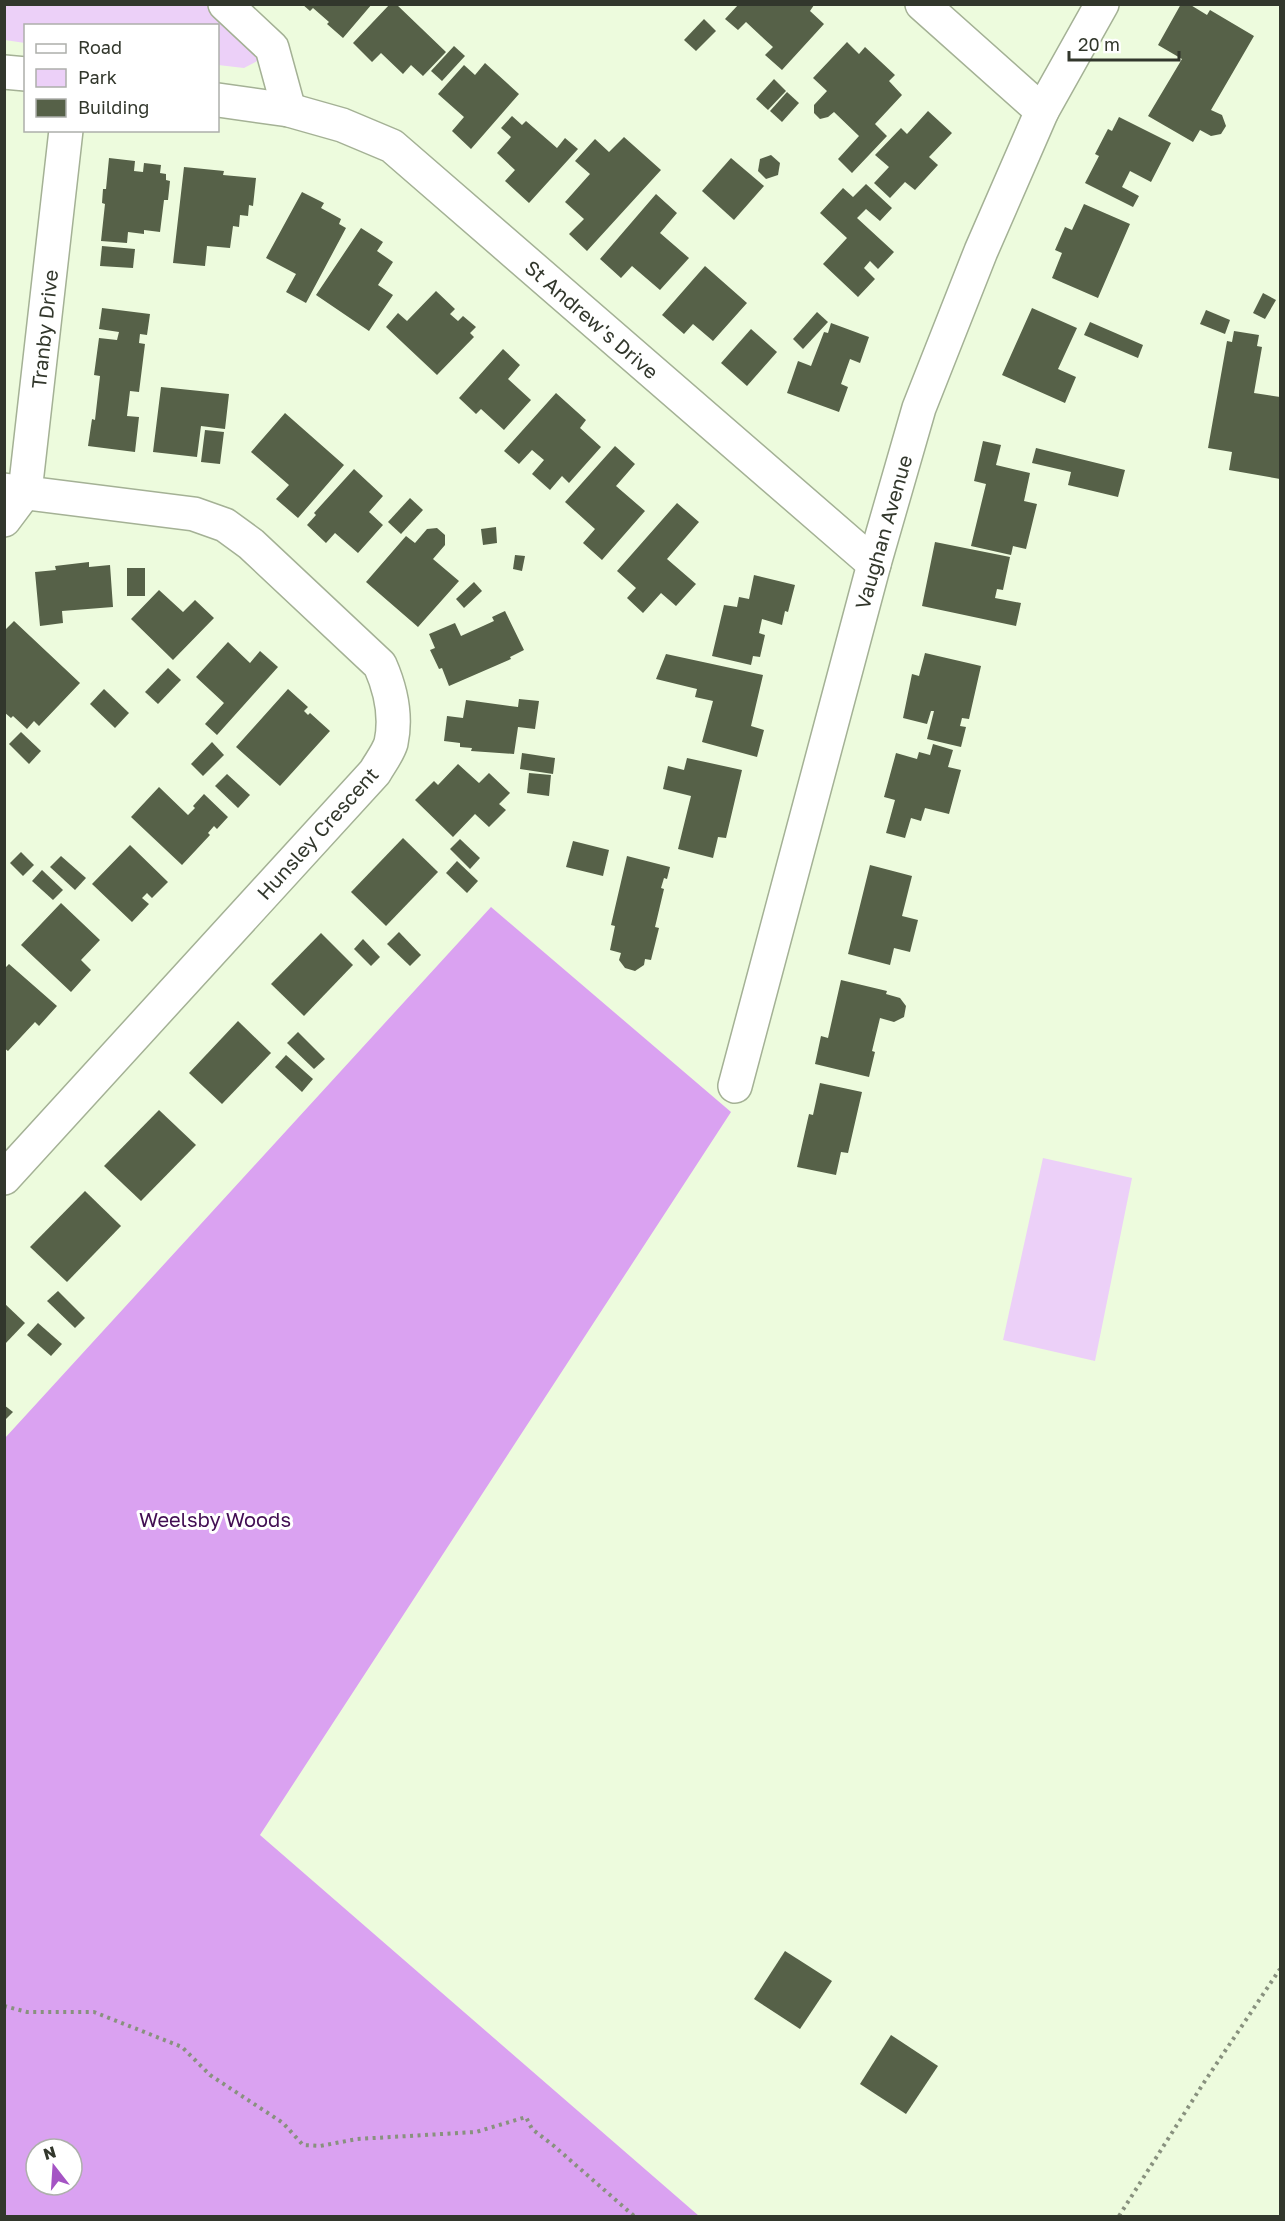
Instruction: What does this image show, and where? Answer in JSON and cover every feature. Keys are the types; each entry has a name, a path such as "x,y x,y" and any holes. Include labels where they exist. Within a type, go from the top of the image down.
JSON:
{"street":[{"path":"225,4 272,48 289,110"},
{"path":"922,4 1042,111"},
{"name":"Vaughan Avenue","path":"735,1086 874,564 919,408 981,251 1042,111 1102,4"},
{"path":"4,72 24,74"},
{"name":"St Andrew's Drive","path":"219,100 289,110 342,125 392,146 874,564"},
{"name":"Tranby Drive","path":"15,491 66,132"},
{"path":"4,520 15,491"},
{"name":"Hunsley Crescent","path":"4,1178 375,772 390,744 394,715 391,689 380,665 251,544 225,525 194,514 15,491"}],"path":[{"path":"1119,2217 1203,2084 1281,1969"},
{"path":"4,2006 27,2012 94,2012 182,2047 210,2075 283,2123 303,2145 320,2146 357,2139 476,2132 526,2117 532,2129 634,2217"}],"green space":[{"path":"5,5 208,5 259,45 261,59 244,68 219,65 219,24 24,24 24,43 5,40"},
{"name":"Weelsby Woods","path":"491,907 731,1112 260,1835 699,2216 5,2216 5,1438"},
{"path":"1043,1158 1132,1178 1095,1361 1003,1340"}],"building":[{"path":"302,4 372,4 343,38 313,8 310,11"},
{"path":"390,4 396,4 446,52 423,76 411,65 403,74 381,53 372,62 353,43"},
{"path":"1181,4 1189,4 1207,15 1210,10 1254,36 1211,110 1222,115 1226,126 1221,134 1211,136 1200,130 1193,142 1148,116 1182,59 1158,45"},
{"path":"738,5 814,5 810,11 824,24 782,70 765,55 773,47 746,22 738,30 725,19"},
{"path":"704,19 716,31 696,51 684,40"},
{"path":"847,42 859,54 865,47 895,75 889,81 902,95 875,124 887,136 852,173 838,159 859,136 834,112 820,119 814,113 814,105 827,91 813,78"},
{"path":"454,46 465,56 442,81 431,71"},
{"path":"485,63 519,94 471,149 452,131 464,117 438,94 464,65 475,75"},
{"path":"774,79 786,91 768,110 756,99"},
{"path":"787,92 799,103 782,122 770,111"},
{"path":"928,111 952,133 929,157 938,165 915,190 905,182 890,198 874,183 889,167 875,155 901,128 907,134"},
{"path":"512,116 522,125 526,121 557,148 565,138 578,149 529,203 505,181 515,170 497,153 511,137 501,128"},
{"path":"1119,117 1171,143 1151,182 1130,171 1122,187 1139,196 1133,207 1085,183 1099,156 1095,154 1108,129 1112,131"},
{"path":"624,137 661,170 587,251 569,234 584,219 565,202 590,174 575,161 595,139 609,152"},
{"path":"771,155 780,163 778,175 766,179 758,171 760,159"},
{"path":"109,158 135,161 134,171 143,172 144,163 161,165 160,173 166,174 166,180 170,181 168,200 164,200 160,232 144,230 144,234 128,232 127,243 101,241 105,204 102,203 103,189 106,189"},
{"path":"731,158 764,186 734,220 702,191"},
{"path":"184,167 224,171 223,175 256,178 253,206 249,205 248,216 240,215 239,227 233,226 230,248 207,246 205,266 173,263"},
{"path":"866,184 892,208 880,221 866,209 857,218 894,252 878,269 870,261 864,268 875,279 858,297 823,264 847,238 820,213 843,188 853,197"},
{"path":"302,192 324,203 321,208 341,219 339,224 346,228 306,303 286,292 296,274 266,258"},
{"path":"656,194 677,213 660,233 689,258 660,290 632,266 621,278 600,259"},
{"path":"1084,204 1130,224 1098,298 1052,278 1062,253 1055,250 1065,227 1072,230"},
{"path":"361,228 383,242 377,251 393,262 378,285 393,295 369,331 316,295"},
{"path":"102,246 135,249 133,268 100,266"},
{"path":"705,266 747,303 713,341 693,324 684,334 662,315"},
{"path":"436,291 455,309 450,314 458,321 463,316 476,327 470,333 474,337 437,375 386,327 398,313 407,321"},
{"path":"1263,293 1276,300 1265,319 1253,313"},
{"path":"102,308 150,314 147,335 140,334 139,343 145,344 139,392 130,391 127,416 139,417 135,452 88,446 92,419 95,420 100,376 94,375 99,338 117,340 119,332 99,329"},
{"path":"1032,308 1077,328 1058,369 1076,377 1065,403 1002,375"},
{"path":"1206,310 1230,320 1225,334 1200,324"},
{"path":"817,312 828,322 803,349 793,339"},
{"path":"1090,322 1143,345 1138,358 1084,335"},
{"path":"831,323 869,337 860,363 850,359 841,384 848,387 839,412 787,393 798,361 811,366 824,332 828,333"},
{"path":"751,329 777,352 747,386 721,363"},
{"path":"1234,331 1259,335 1257,346 1262,347 1254,393 1280,397 1280,479 1229,470 1232,452 1208,448 1227,341 1232,342"},
{"path":"503,349 520,365 508,379 531,400 504,430 481,409 476,414 459,398"},
{"path":"161,387 229,394 225,429 201,426 197,457 153,452"},
{"path":"556,393 586,420 580,428 601,447 569,483 562,476 550,490 532,474 544,460 532,450 519,464 504,451"},
{"path":"285,413 344,465 298,518 276,499 289,485 251,452"},
{"path":"205,430 224,432 220,464 201,462"},
{"path":"983,441 1001,445 996,465 1030,473 1024,501 1037,504 1026,549 1013,546 1011,555 971,546 986,484 974,481"},
{"path":"615,446 635,464 616,486 645,511 602,560 583,543 595,529 565,502"},
{"path":"1036,448 1125,470 1118,497 1068,485 1071,472 1032,463"},
{"path":"354,469 383,496 369,512 383,525 358,553 335,533 326,543 307,525 316,515 314,513"},
{"path":"410,498 423,510 401,534 388,522"},
{"path":"677,503 699,522 667,559 696,584 676,606 661,593 643,613 627,598 636,588 617,571"},
{"path":"496,527 497,543 483,545 481,529"},
{"path":"437,528 445,535 445,545 433,559 459,581 418,627 366,582 406,536 415,543 427,529"},
{"path":"935,542 1010,557 1003,590 997,589 995,598 1021,603 1016,626 922,606"},
{"path":"515,555 525,556 522,571 513,569"},
{"path":"89,562 89,567 110,565 113,607 62,611 63,623 40,626 35,572 56,570 55,566"},
{"path":"127,568 145,568 145,596 127,596"},
{"path":"754,575 795,585 782,625 762,619 759,633 765,635 760,657 753,656 751,665 712,656 724,605 737,607 739,597 749,599"},
{"path":"474,582 482,591 464,608 456,599"},
{"path":"159,590 183,612 195,600 214,618 173,660 131,619"},
{"path":"505,611 524,650 510,657 511,659 449,686 442,668 439,669 430,650 435,648 429,634 455,623 461,636 494,621 492,617"},
{"path":"14,621 80,683 39,726 34,721 27,729 13,716 11,718 4,712 4,631"},
{"path":"228,642 250,663 260,651 278,667 217,735 205,724 224,703 196,677"},
{"path":"925,653 981,666 969,719 962,718 960,726 966,727 961,747 927,739 934,711 931,711 927,724 903,718 912,674 919,676"},
{"path":"666,654 763,675 751,726 764,730 757,757 702,742 713,701 695,697 697,689 656,679"},
{"path":"168,668 181,680 158,704 145,692"},
{"path":"104,689 129,713 115,728 90,704"},
{"path":"288,689 308,707 304,711 308,715 310,713 330,731 280,786 236,747"},
{"path":"519,699 539,701 535,729 518,727 514,754 471,751 472,748 460,747 460,743 444,741 447,716 463,718 466,700 518,707"},
{"path":"21,732 41,751 29,764 9,744"},
{"path":"212,742 224,755 203,776 191,764"},
{"path":"933,744 953,750 948,767 961,770 949,814 925,808 921,821 911,818 905,838 886,833 895,800 884,797 896,753 917,759 919,752 930,755"},
{"path":"522,753 555,758 553,774 520,769"},
{"path":"687,758 742,770 726,838 718,837 713,858 678,849 691,796 663,789 668,766 684,770"},
{"path":"458,764 479,783 489,773 510,793 499,804 506,810 489,827 475,814 453,837 415,800 434,781 438,785"},
{"path":"529,773 551,775 549,796 527,793"},
{"path":"227,774 250,795 238,808 215,786"},
{"path":"159,787 188,815 204,794 228,817 217,829 214,826 208,833 210,835 182,865 131,817"},
{"path":"403,838 438,872 386,926 351,892"},
{"path":"460,839 480,858 470,869 450,849"},
{"path":"573,841 609,850 603,876 566,867"},
{"path":"130,845 168,882 152,898 147,893 142,898 149,904 132,922 92,884"},
{"path":"21,852 34,865 23,876 10,863"},
{"path":"61,856 86,878 75,890 50,867"},
{"path":"627,856 670,867 667,879 664,878 661,888 664,889 655,927 659,928 651,960 645,959 644,965 635,971 625,968 619,960 621,953 610,950 615,926 611,925"},
{"path":"457,861 478,881 467,893 446,873"},
{"path":"870,865 912,876 902,916 918,920 910,952 894,948 890,965 848,954"},
{"path":"42,870 63,890 53,900 32,881"},
{"path":"61,903 100,940 81,960 91,970 71,992 21,945"},
{"path":"399,932 421,955 410,966 387,944"},
{"path":"321,933 353,965 304,1016 271,984"},
{"path":"363,939 380,957 371,966 354,949"},
{"path":"9,964 57,1006 39,1026 35,1022 8,1051 4,1048 4,969"},
{"path":"841,980 887,991 886,994 900,998 906,1006 904,1017 894,1022 880,1018 872,1051 875,1052 869,1077 815,1064 821,1036 828,1038"},
{"path":"238,1021 271,1053 222,1104 189,1073"},
{"path":"298,1032 325,1059 314,1069 287,1043"},
{"path":"286,1055 313,1079 302,1092 275,1067"},
{"path":"820,1083 862,1092 848,1153 841,1152 836,1175 797,1167 809,1114 813,1115"},
{"path":"159,1110 196,1145 141,1201 104,1166"},
{"path":"85,1191 121,1226 67,1282 30,1247"},
{"path":"58,1291 85,1318 75,1328 47,1301"},
{"path":"4,1303 25,1323 4,1345"},
{"path":"38,1323 62,1344 51,1356 27,1335"},
{"path":"4,1405 13,1412 4,1421"},
{"path":"785,1951 832,1981 800,2029 754,1999"},
{"path":"891,2035 938,2066 906,2114 860,2084"}]}
